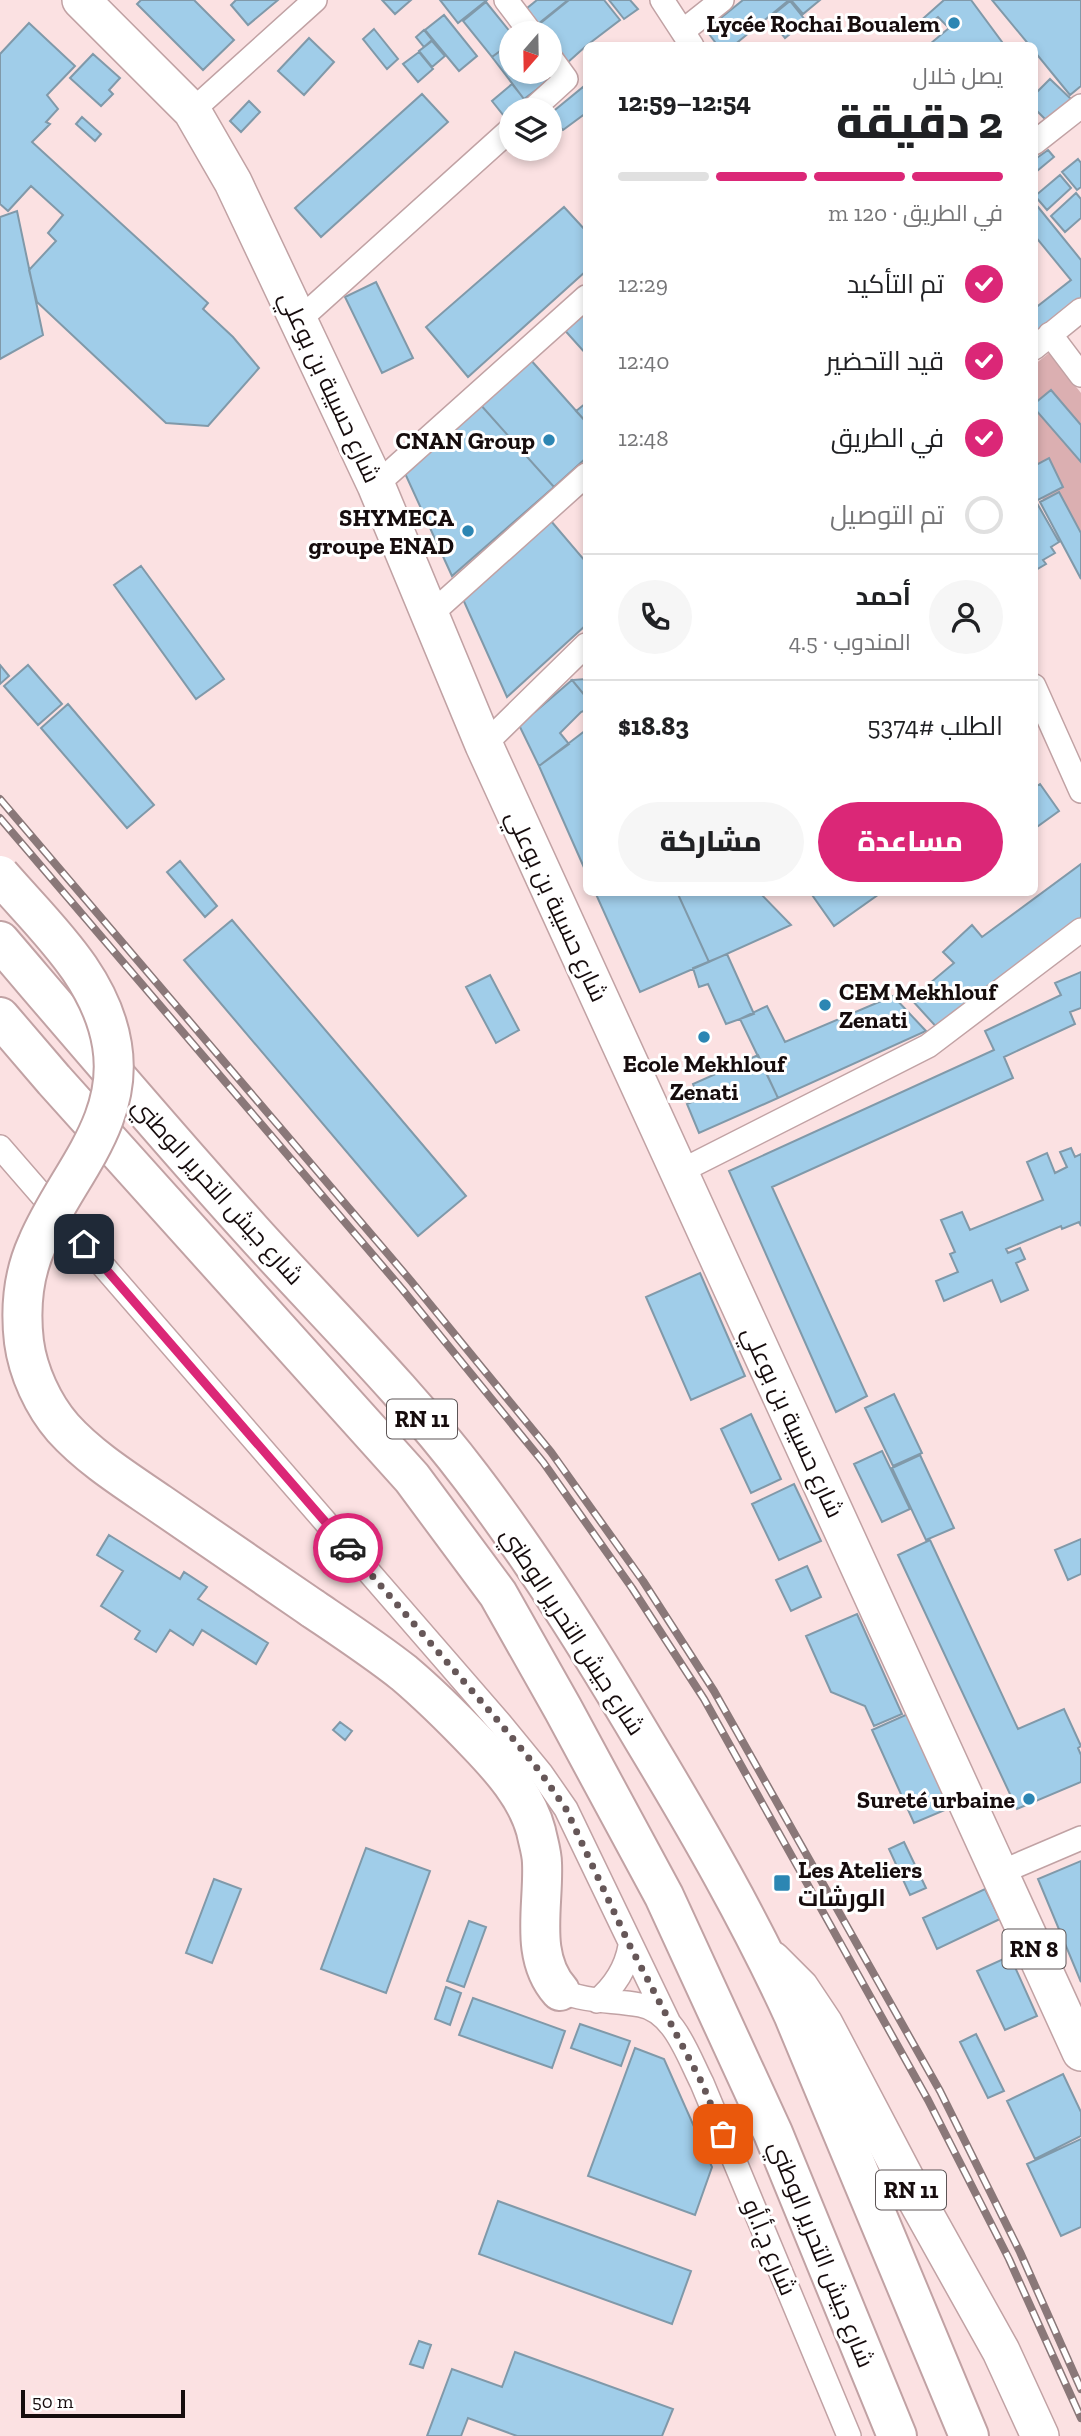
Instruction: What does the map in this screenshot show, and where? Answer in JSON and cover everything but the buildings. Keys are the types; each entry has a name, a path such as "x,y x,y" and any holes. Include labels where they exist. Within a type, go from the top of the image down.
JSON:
{"highway":[{"path":"0,875 64,950 96,993 106,1022 114,1062 111,1095 103,1125 42,1231 26,1278 22,1298 23,1331 31,1371 41,1394 63,1428 89,1451 146,1494 403,1673 451,1716 498,1765 524,1803 535,1829 542,1860 542,1955 551,1981 560,1992"},
{"name":"شارع جيش التحرير الوطني","path":"0,941 172,1143 407,1402 470,1476 531,1560 600,1666 687,1812 766,1954 968,2436"},
{"name":"شارع جيش التحرير الوطني","path":"0,1017 412,1478 498,1594 664,1896 773,2133 897,2436"}],"main road":[{"name":"شارع حسيبة بن بوعلي","path":"81,0 191,111 233,182 376,485 484,745 993,1859"},
{"name":"RN 8","path":"993,1859 1081,2052"},
{"name":"RN 11","path":"766,1954 800,1988 824,2024 915,2197 1001,2351 1040,2436"}],"street":[{"path":"191,111 315,0"},
{"path":"506,0 522,21"},
{"path":"662,0 688,38 722,0"},
{"path":"545,98 561,84"},
{"path":"1038,140 1081,106"},
{"path":"298,321 499,140"},
{"path":"376,485 583,300"},
{"path":"1081,310 1042,341 1081,375"},
{"path":"431,614 583,478"},
{"path":"484,745 583,648"},
{"path":"1038,695 1081,791"},
{"path":"679,1172 928,1046 1081,930"},
{"name":"شارع ج.أ.أو","path":"0,1147 500,1723 566,1809 630,1946 702,2083 849,2436"},
{"path":"993,1859 1081,1838"},
{"path":"597,2001 616,1983 623,1971 630,1946"},
{"name":"شارع ج.أ.أو","path":"560,1992 597,2001 641,2005 657,2012 669,2023"}],"shaded area":[{"path":"1049,353 1081,393 1081,574 1038,490 1038,362"}],"railway":[{"path":"0,799 411,1281 551,1452 643,1581 714,1691 940,2091 1020,2252 1081,2389"},
{"path":"0,818 402,1289 543,1462 632,1588 704,1699 928,2100 1009,2259 1081,2418"}],"way so far":[{"path":"348,1548 500,1723 566,1809 630,1946 702,2083 723,2134"}],"place":[{"name":"Lycée Rochai Boualem","path":"954,23"},
{"name":"CNAN Group","path":"549,440"},
{"name":"SHYMECA groupe ENAD","path":"468,531"},
{"name":"CEM Mekhlouf Zenati","path":"825,1005"},
{"name":"Ecole Mekhlouf Zenati","path":"704,1037"},
{"name":"Sureté urbaine","path":"1029,1799"},
{"name":"Les Ateliers الورشات","path":"782,1883"}],"route":[{"path":"84,1244 348,1548"}]}
